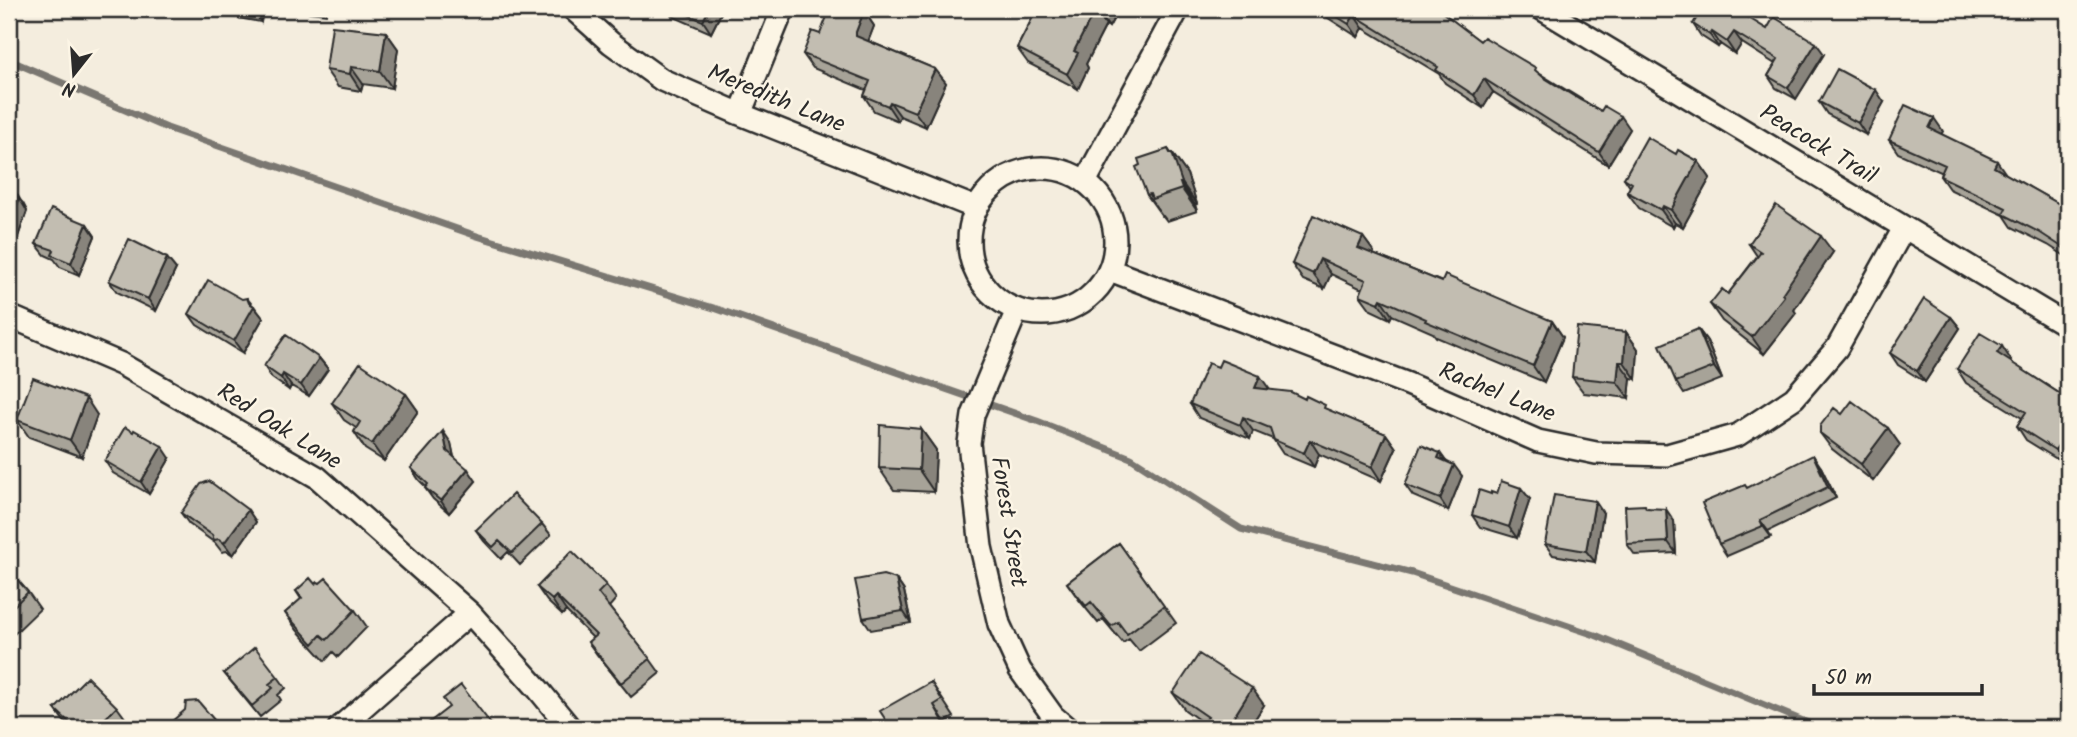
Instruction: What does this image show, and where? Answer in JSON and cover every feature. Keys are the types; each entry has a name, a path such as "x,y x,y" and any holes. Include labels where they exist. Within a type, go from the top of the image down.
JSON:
{"street":[{"name":"Meredith Lane","path":"573,9 611,43 662,80 976,208"},
{"path":"740,114 783,9"},
{"path":"1085,182 1178,9"},
{"name":"Peacock Trail","path":"1542,9 2068,326"},
{"path":"1037,168 1062,171 1085,182 1100,195 1110,212 1115,231 1115,251 1110,270 1098,289 1082,303 1061,312 1039,315 1017,310 995,298 979,279 970,256 969,232 976,208 991,188 1012,174 1037,168"},
{"name":"Rachel Lane","path":"1110,270 1408,384 1538,441 1596,453 1667,455 1738,435 1794,398 1837,348 1904,228"},
{"name":"Forest Street","path":"1017,310 974,415 969,443 979,534 999,624 1020,670 1053,716 1067,728"},
{"name":"Red Oak Lane","path":"9,316 121,364 317,477 470,613 570,728"},
{"path":"339,728 470,613"}],"building":[{"path":"674,9 709,9 703,21"},
{"path":"830,9 864,11 856,36 935,69 915,112 890,102 888,106 864,96 870,81 803,54 812,31 820,34"},
{"path":"1037,9 1100,9 1098,12 1095,10 1074,51 1078,53 1067,74 1017,48"},
{"path":"1325,9 1438,9 1480,41 1484,37 1536,68 1543,77 1580,100 1601,111 1604,106 1621,116 1599,152 1484,79 1474,95 1436,70 1438,67 1354,15 1349,24"},
{"path":"1702,9 1734,9 1767,29 1774,17 1816,43 1788,88 1768,76 1778,59 1734,32 1727,42 1693,24"},
{"path":"332,26 386,32 380,71 351,67 350,74 326,70"},
{"path":"1837,69 1876,90 1858,123 1819,102"},
{"path":"1905,105 1934,118 1929,128 1997,161 1994,167 2068,209 2068,251 2039,232 2003,214 2006,208 1940,176 1945,165 1889,140"},
{"path":"1647,137 1676,154 1678,150 1698,161 1671,210 1663,206 1661,210 1627,192 1632,183 1624,178"},
{"path":"1168,149 1172,153 1182,189 1152,199 1150,194 1147,195 1136,167 1140,165 1138,159"},
{"path":"9,189 15,191 19,200 9,228"},
{"path":"1776,205 1821,236 1782,294 1784,296 1752,337 1710,304 1722,289 1728,294 1761,252 1749,244"},
{"path":"51,209 87,224 71,263 52,255 54,250 36,244"},
{"path":"1313,215 1363,237 1358,248 1442,282 1445,275 1552,321 1533,366 1425,321 1426,319 1381,299 1379,303 1360,295 1366,280 1320,259 1313,274 1292,264"},
{"path":"129,239 167,258 148,299 109,281"},
{"path":"208,280 242,299 247,298 254,306 234,341 189,314"},
{"path":"1924,299 1951,317 1917,371 1890,353"},
{"path":"1577,327 1626,332 1624,362 1619,362 1617,382 1572,377"},
{"path":"1698,329 1714,367 1676,382 1660,345"},
{"path":"1980,333 2002,346 1997,353 2062,395 2065,389 2068,391 2068,437 2065,435 2055,450 2017,426 2026,412 1957,369"},
{"path":"286,335 319,358 301,385 283,374 281,378 264,366"},
{"path":"1221,360 1260,376 1255,388 1291,392 1305,399 1306,396 1325,405 1324,408 1386,434 1372,467 1310,440 1304,453 1274,440 1270,428 1243,417 1240,425 1190,404 1208,363 1218,367"},
{"path":"360,363 406,394 372,444 354,432 360,422 332,403"},
{"path":"33,378 86,398 70,440 17,420"},
{"path":"1852,401 1888,428 1861,464 1820,433 1820,426 1834,408 1842,414"},
{"path":"880,425 921,429 919,470 879,468"},
{"path":"125,427 162,446 141,482 105,461"},
{"path":"443,431 447,451 468,469 441,501 425,488 428,484 411,468"},
{"path":"1421,445 1440,453 1438,458 1454,465 1440,499 1405,485"},
{"path":"1813,455 1828,487 1760,520 1763,526 1719,544 1702,503 1745,485 1747,488"},
{"path":"209,481 248,510 224,543 219,539 214,540 212,535 181,513 201,484"},
{"path":"1501,481 1521,488 1509,527 1472,515 1479,490 1497,494"},
{"path":"513,494 542,524 512,553 499,541 493,547 476,530"},
{"path":"1554,495 1595,501 1586,551 1545,544"},
{"path":"1645,505 1646,508 1666,509 1668,542 1627,544 1625,506"},
{"path":"1119,543 1164,606 1127,634 1118,622 1111,626 1091,602 1086,606 1067,583"},
{"path":"572,551 606,585 598,593 650,659 621,683 588,642 596,635 556,596 552,600 537,587"},
{"path":"9,570 28,592 9,611"},
{"path":"883,575 896,579 903,611 863,618 855,580"},
{"path":"310,578 315,584 326,578 355,610 327,640 321,635 313,644 285,613 302,598 296,591"},
{"path":"255,647 278,677 269,684 273,688 252,706 224,673"},
{"path":"1199,654 1252,688 1227,728 1216,728 1205,721 1208,717 1173,693"},
{"path":"87,677 117,707 95,728 80,728 74,722 71,724 55,709"},
{"path":"931,682 942,700 934,705 947,728 880,728 889,725 880,711"},
{"path":"461,685 494,728 422,728 449,707 443,699"},
{"path":"198,701 221,728 164,728 185,710 186,702"}],"waterway":[{"path":"9,60 167,128 477,236 717,309 1037,421 1131,458 1241,529 1412,573 1595,635 1820,728"}]}
